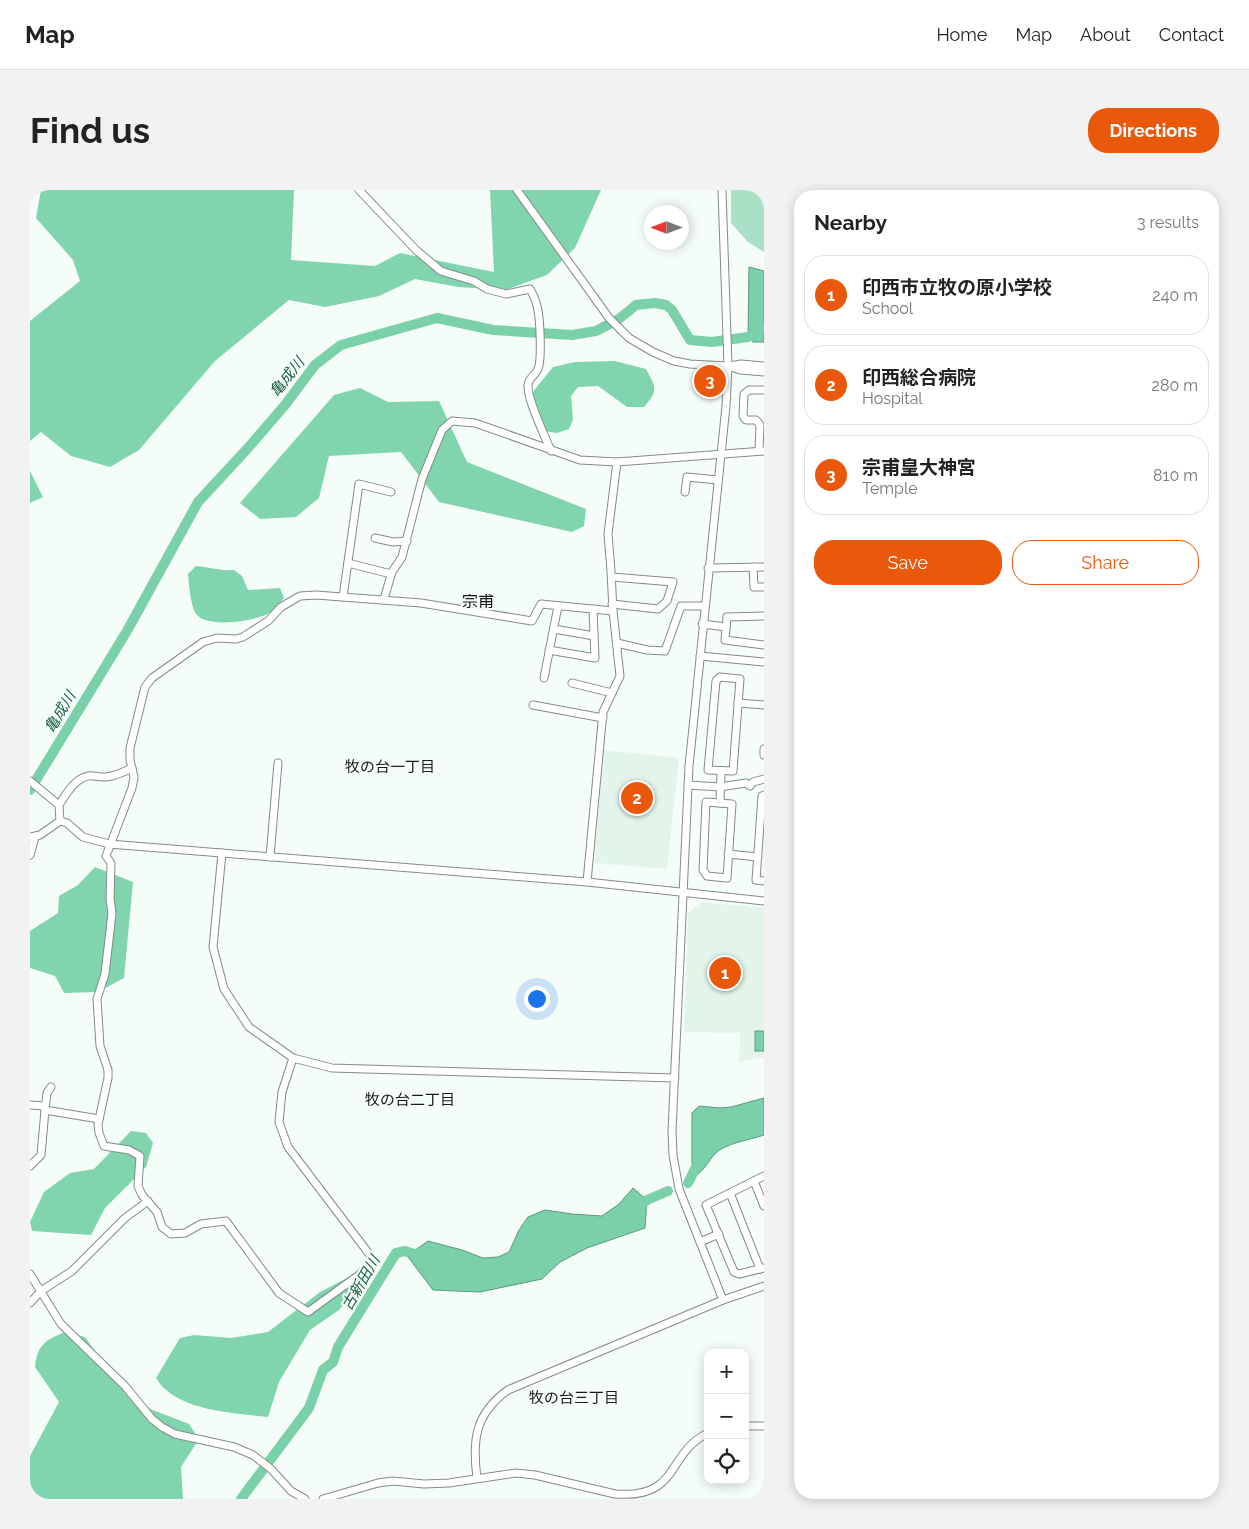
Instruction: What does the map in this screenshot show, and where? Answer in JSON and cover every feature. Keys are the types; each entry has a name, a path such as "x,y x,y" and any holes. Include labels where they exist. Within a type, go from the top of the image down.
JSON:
{"street":[{"path":"359,190 416,250 442,271 474,282 487,289 506,294 530,289 537,305 540,361 538,370 528,384 534,408 551,451"},
{"path":"518,190 609,318 629,338 653,352 674,361 690,364 764,366"},
{"path":"722,190 728,366 688,785 672,1156 679,1189 723,1300"},
{"path":"728,366 740,370 764,372"},
{"path":"384,599 392,574 402,557 422,479 442,430 452,421 475,424 580,460 617,462 721,455 761,451 760,419 746,420 743,416 744,394 749,390 764,390"},
{"path":"587,882 603,712 620,676 608,534 617,462"},
{"path":"685,492 687,478 718,480"},
{"path":"343,597 359,484 391,492"},
{"path":"375,538 393,542 407,541"},
{"path":"348,563 392,574"},
{"path":"708,568 764,566"},
{"path":"753,567 754,588 764,587"},
{"path":"293,1058 282,1092 280,1122 288,1147 373,1259 359,1275 308,1312 279,1293 226,1221 201,1224 185,1233 171,1234 162,1227 157,1212 142,1195 138,1186 140,1156 129,1150 104,1146 99,1133 99,1119 108,1078 106,1063 100,1046 98,999 106,974 112,913 110,863 106,856 132,788 134,777 130,748 145,687 152,678 203,642 217,638 236,639 243,637 268,620 281,607 300,596 384,599 532,620 541,604 593,609 658,609 667,601 673,582 612,577"},
{"path":"544,678 558,606"},
{"path":"617,644 647,650 665,651 681,606 704,606"},
{"path":"549,650 595,658 593,609"},
{"path":"764,616 727,617 725,640 764,645"},
{"path":"702,624 726,627"},
{"path":"554,629 594,636"},
{"path":"700,656 764,662"},
{"path":"720,677 740,679 734,771 721,770 708,770 716,681 720,677"},
{"path":"572,683 612,693"},
{"path":"738,703 764,705"},
{"path":"533,705 603,718"},
{"path":"764,749 764,755"},
{"path":"270,857 278,763"},
{"path":"60,821 59,805 79,779 92,774 104,777 120,774 132,768"},
{"path":"720,803 721,770"},
{"path":"688,785 720,787 764,779"},
{"path":"30,781 59,805"},
{"path":"764,795 762,796 756,880 764,881"},
{"path":"706,802 732,804 728,854 727,878 707,876 703,870 706,802"},
{"path":"30,855 33,837 60,821 67,823 82,837 109,844 587,882 764,901"},
{"path":"222,853 213,947 224,989 249,1027 293,1058 332,1068 675,1078"},
{"path":"728,854 758,857"},
{"path":"30,1166 41,1155 47,1092 51,1087"},
{"path":"30,1105 99,1119"},
{"path":"730,1193 762,1268 739,1274 734,1272 706,1205 730,1193 754,1181 764,1176"},
{"path":"754,1181 764,1206"},
{"path":"30,1302 41,1291 72,1271 126,1218 148,1201"},
{"path":"700,1242 718,1234"},
{"path":"30,1274 61,1324 125,1386 162,1427 187,1438 201,1439 234,1447 259,1459 291,1491 305,1499"},
{"path":"477,1478 474,1452 479,1426 494,1402 508,1390 723,1300 764,1286"},
{"path":"749,1426 764,1426"},
{"path":"323,1499 378,1483 393,1481 424,1484 450,1483 506,1474 525,1474 614,1494 645,1493 661,1484 688,1448 704,1435"}],"shaded area":[{"path":"41,190 294,190 291,260 375,266 400,253 494,272 490,190 601,190 575,248 547,275 505,290 458,287 415,279 379,296 325,307 289,300 215,361 139,450 110,467 71,456 41,432 30,441 30,321 80,281 73,260 36,218"},
{"path":"731,190 764,190 764,252 748,242 731,223"},
{"path":"749,267 764,271 764,342 753,342 748,337"},
{"path":"615,361 646,369 654,385 654,393 644,407 627,407 598,386 578,387 571,396 573,420 569,429 557,433 544,431 531,412 532,393 553,367 575,362"},
{"path":"360,388 388,402 439,401 467,462 586,509 584,526 572,532 439,502 401,452 329,456 319,498 296,517 260,519 240,503 334,395"},
{"path":"30,471 43,497 30,503"},
{"path":"196,566 234,570 242,576 248,590 280,588 284,598 271,612 255,618 231,622 208,621 200,618 195,612 192,603 188,574"},
{"path":"604,750 679,758 667,869 594,863"},
{"path":"95,867 133,882 124,978 98,992 64,993 55,976 30,968 30,931 58,913 59,896 78,885"},
{"path":"702,902 764,908 764,1057 739,1062 740,1033 684,1032 688,913"},
{"path":"755,1031 764,1031 764,1051 755,1051"},
{"path":"764,1098 764,1135 738,1142 719,1150 699,1173 693,1174 692,1113 699,1106 731,1107"},
{"path":"131,1131 146,1133 153,1143 146,1167 105,1208 91,1235 32,1231 30,1222 44,1192 70,1173 94,1169"},
{"path":"633,1188 647,1200 645,1228 587,1248 560,1262 542,1279 480,1292 433,1290 408,1257 428,1241 483,1258 498,1257 509,1252 519,1230 528,1217 545,1210 602,1216 619,1204"},
{"path":"351,1276 361,1286 339,1310 310,1330 279,1382 268,1417 223,1412 191,1404 165,1389 156,1378 180,1338 194,1335 231,1338 268,1332 320,1292"},
{"path":"66,1332 85,1337 115,1379 150,1409 189,1424 199,1439 181,1467 183,1499 30,1499 30,1456 59,1402 35,1367 36,1359 40,1348 48,1340"}],"waterway":[{"name":"亀成川","path":"30,790 127,631 198,502 285,405 315,365 341,345 437,318 493,330 572,335 596,331 619,319 636,305 655,303 666,305 672,310 690,340 712,342 748,337 764,328"},
{"name":"古新田川","path":"688,1183 698,1163"},
{"name":"古新田川","path":"637,1208 647,1200 668,1191"},
{"name":"古新田川","path":"241,1499 309,1408 323,1370 333,1362 338,1347 396,1253 405,1251 423,1257"}],"place":[{"name":"宗甫皇大神宮","path":"710,381"},
{"name":"印西総合病院","path":"637,798"},
{"name":"印西市立牧の原小学校","path":"725,973"}],"district":[{"name":"宗甫","path":"478,601"},
{"name":"牧の台一丁目","path":"390,767"},
{"name":"牧の台二丁目","path":"410,1100"},
{"name":"牧の台三丁目","path":"574,1398"}]}
